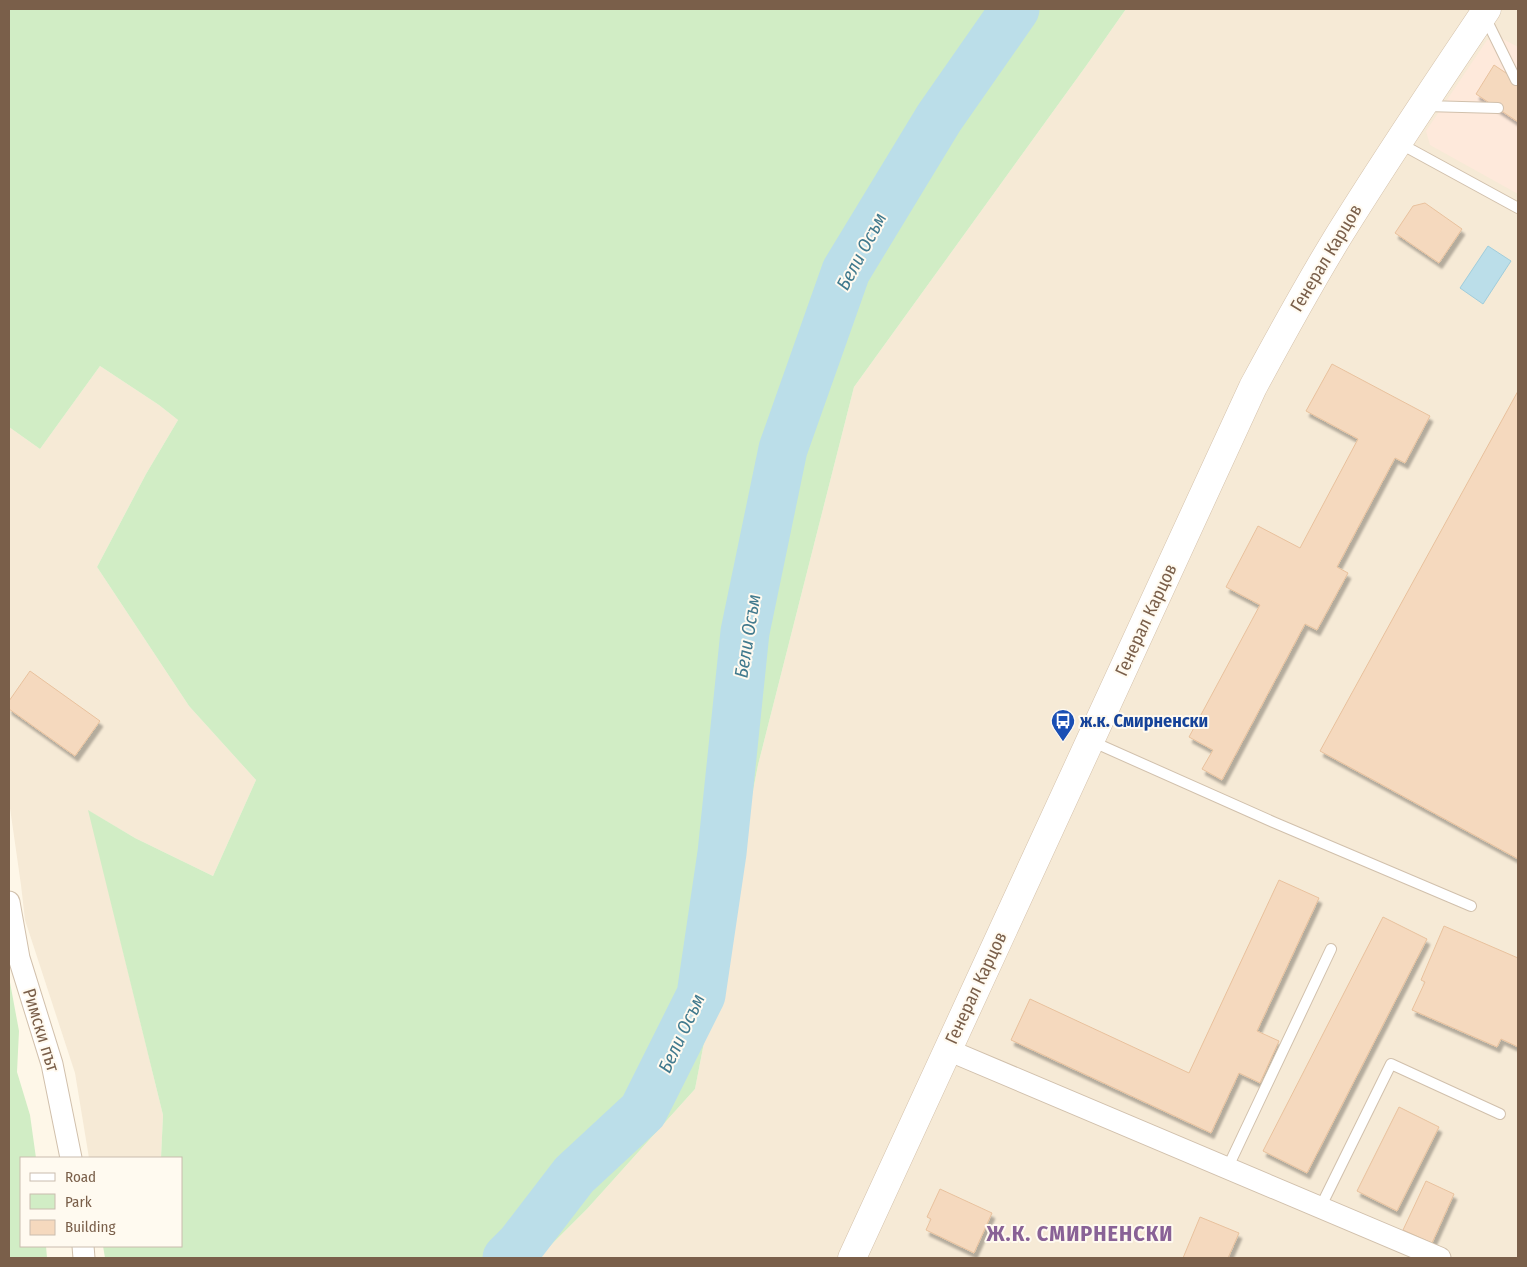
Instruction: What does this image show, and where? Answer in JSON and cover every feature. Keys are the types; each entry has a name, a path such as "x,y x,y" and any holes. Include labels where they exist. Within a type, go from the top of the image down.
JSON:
{"main road":[{"name":"Генерал Карцов","path":"852,1258 1253,387 1294,310 1334,244 1422,105 1486,11"}],"street":[{"name":"Римски път","path":"9,902 19,958 52,1064 71,1157"},
{"path":"948,1050 1440,1258"}],"lane":[{"path":"1486,11 1516,80"},
{"path":"1422,105 1498,108"},
{"path":"1398,142 1518,208"},
{"path":"1090,741 1273,822 1471,906"},
{"path":"1227,1168 1331,949"},
{"path":"1320,1208 1391,1064 1500,1114"}],"shaded area":[{"path":"1126,9 1518,9 1518,1258 538,1258 587,1209 695,1089 758,765 854,387"},
{"path":"1501,38 1518,47 1518,194 1430,145 1426,131 1487,40"},
{"path":"100,366 159,405 178,420 146,474 97,567 189,706 256,780 213,876 135,838 89,811 163,1115 161,1157 89,1157 75,1073 25,920 9,801 9,427 40,449"}],"green space":[{"path":"9,9 1126,9 854,387 758,765 695,1089 587,1209 538,1258 105,1258 103,1247 182,1247 182,1157 161,1157 163,1115 88,810 135,838 213,876 256,780 189,706 97,567 146,474 178,420 159,405 100,366 40,449 9,427"},
{"path":"9,977 19,1031 17,1072 30,1115 36,1157 20,1157 20,1247 46,1247 47,1258 9,1258"}],"water":[{"path":"1488,246 1511,261 1483,304 1460,288"}],"building":[{"path":"1494,65 1518,81 1518,122 1476,94"},
{"path":"1425,203 1462,229 1439,263 1395,233 1413,206"},
{"path":"1332,364 1430,416 1405,463 1395,458 1337,567 1348,573 1317,630 1305,624 1222,780 1202,769 1213,750 1189,737 1260,605 1226,587 1258,526 1300,548 1358,439 1306,411"},
{"path":"1518,391 1518,859 1320,751"},
{"path":"30,671 100,721 75,756 9,709 9,701"},
{"path":"1279,880 1319,898 1257,1031 1279,1041 1260,1083 1239,1073 1211,1133 1011,1040 1030,999 1189,1073"},
{"path":"1383,917 1427,939 1307,1173 1263,1151"},
{"path":"1444,926 1518,958 1518,1047 1501,1039 1497,1047 1412,1010 1425,982 1421,980"},
{"path":"1399,1107 1439,1127 1397,1211 1357,1191"},
{"path":"1426,1181 1454,1194 1432,1243 1403,1230"},
{"path":"940,1189 992,1213 974,1253 926,1230 931,1219 927,1217"},
{"path":"1200,1217 1239,1233 1228,1258 1183,1258"}],"waterway":[{"name":"Бели Осъм","path":"507,1258 521,1244 574,1175 643,1111 701,995 722,853 745,632 783,449 846,271 939,118 1015,9"}],"place":[{"name":"ж.к. Смирненски","path":"1063,742"}],"district":[{"name":"Ж.К. СМИРНЕНСКИ","path":"1080,1233"}]}
